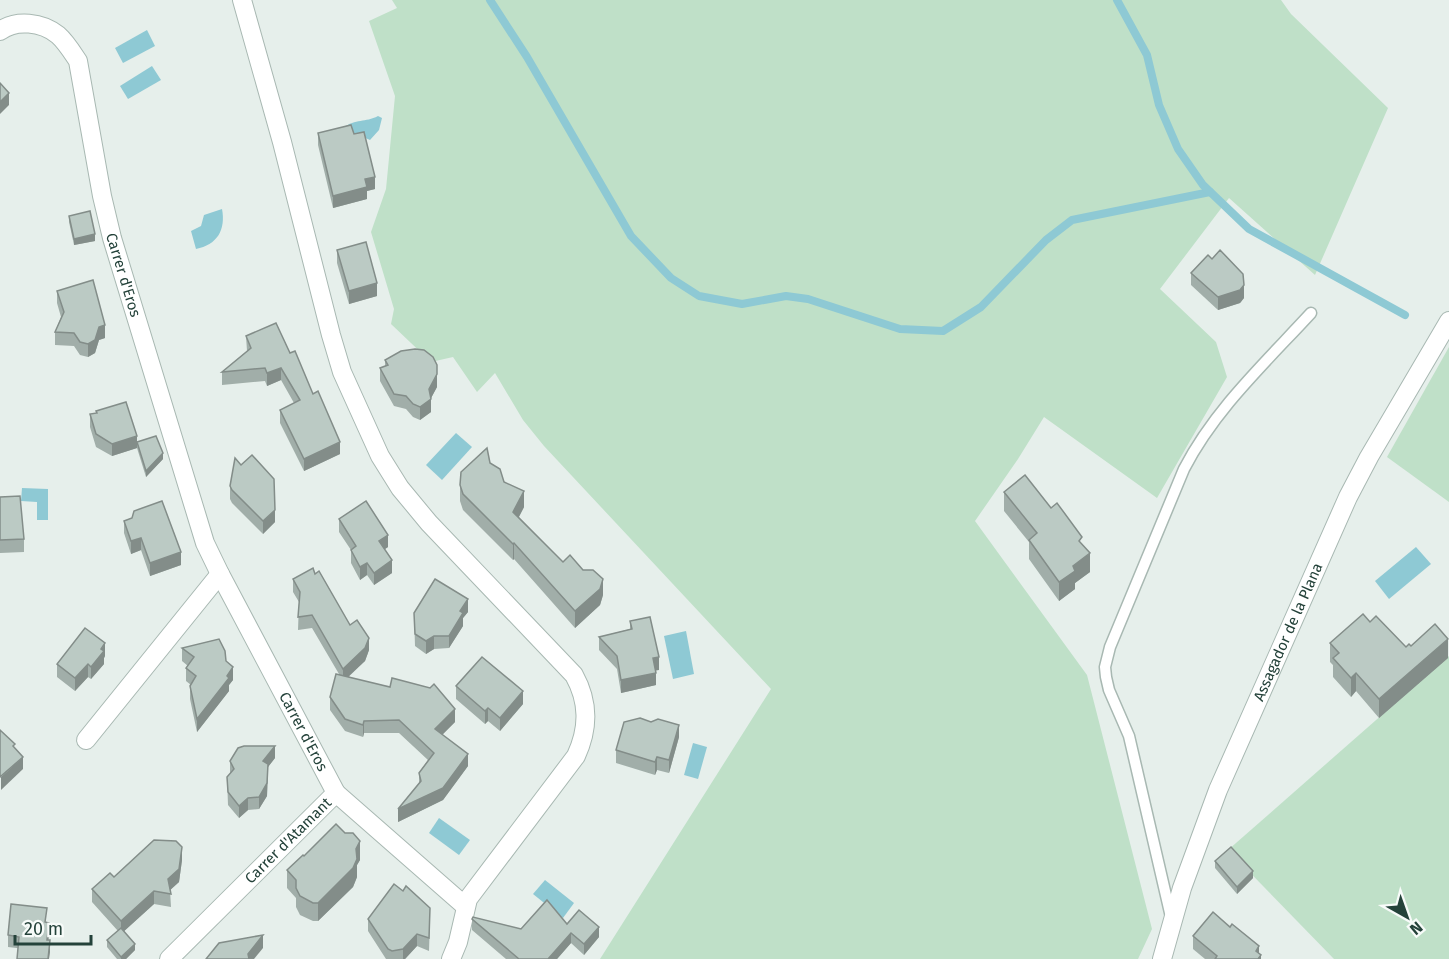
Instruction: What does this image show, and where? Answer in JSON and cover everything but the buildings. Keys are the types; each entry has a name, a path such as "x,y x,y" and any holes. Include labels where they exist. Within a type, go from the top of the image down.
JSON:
{"street":[{"path":"242,0 342,372 380,456 400,488 429,523 574,675 586,710 583,740 576,756 468,898 458,942 451,959"},
{"name":"Carrer d'Eros","path":"0,31 20,23 32,23 46,28 57,34 78,61 102,196 112,238 206,543 220,574 336,793"},
{"name":"Assagador de la Plana","path":"1161,959 1182,888 1218,790 1348,497 1449,321"},
{"path":"86,740 220,574"},
{"name":"Carrer d'Atamant","path":"169,959 336,793 465,906"}],"lane":[{"path":"1173,923 1129,736 1109,690 1105,667 1110,647 1184,469 1197,444 1225,405 1311,313"}],"green space":[{"path":"392,0 1281,0 1291,14 1388,108 1315,275 1229,198 1160,289 1216,342 1227,377 1157,498 1044,417 975,521 1087,675 1152,929 1138,959 600,959 771,689 544,446 523,420 495,373 477,392 453,357 431,362 391,324 394,309 371,232 386,189 395,96 369,21 397,8"},
{"path":"1449,347 1449,502 1387,457"},
{"path":"1449,656 1449,959 1334,959 1228,850"}],"water":[{"path":"147,30 155,46 123,63 115,48"},
{"path":"152,66 161,80 128,99 120,86"},
{"path":"378,116 382,118 379,130 370,140 343,128 352,123"},
{"path":"222,209 223,224 215,240 196,249 191,231 201,226 204,215"},
{"path":"456,433 472,447 442,480 426,465"},
{"path":"22,488 48,489 48,520 37,520 37,502 21,501"},
{"path":"1416,547 1431,564 1389,599 1375,581"},
{"path":"686,631 694,674 673,679 664,636"},
{"path":"693,743 707,747 698,779 684,775"},
{"path":"439,818 470,840 459,855 429,833"},
{"path":"545,880 574,903 563,918 533,894"}],"waterway":[{"path":"490,0 527,57 631,236 671,278 699,296 742,304 786,296 808,299 900,329 943,331 981,307 1046,240 1072,220 1210,192"},
{"path":"1117,0 1147,55 1159,105 1178,149 1203,185 1249,229 1405,315"}]}
